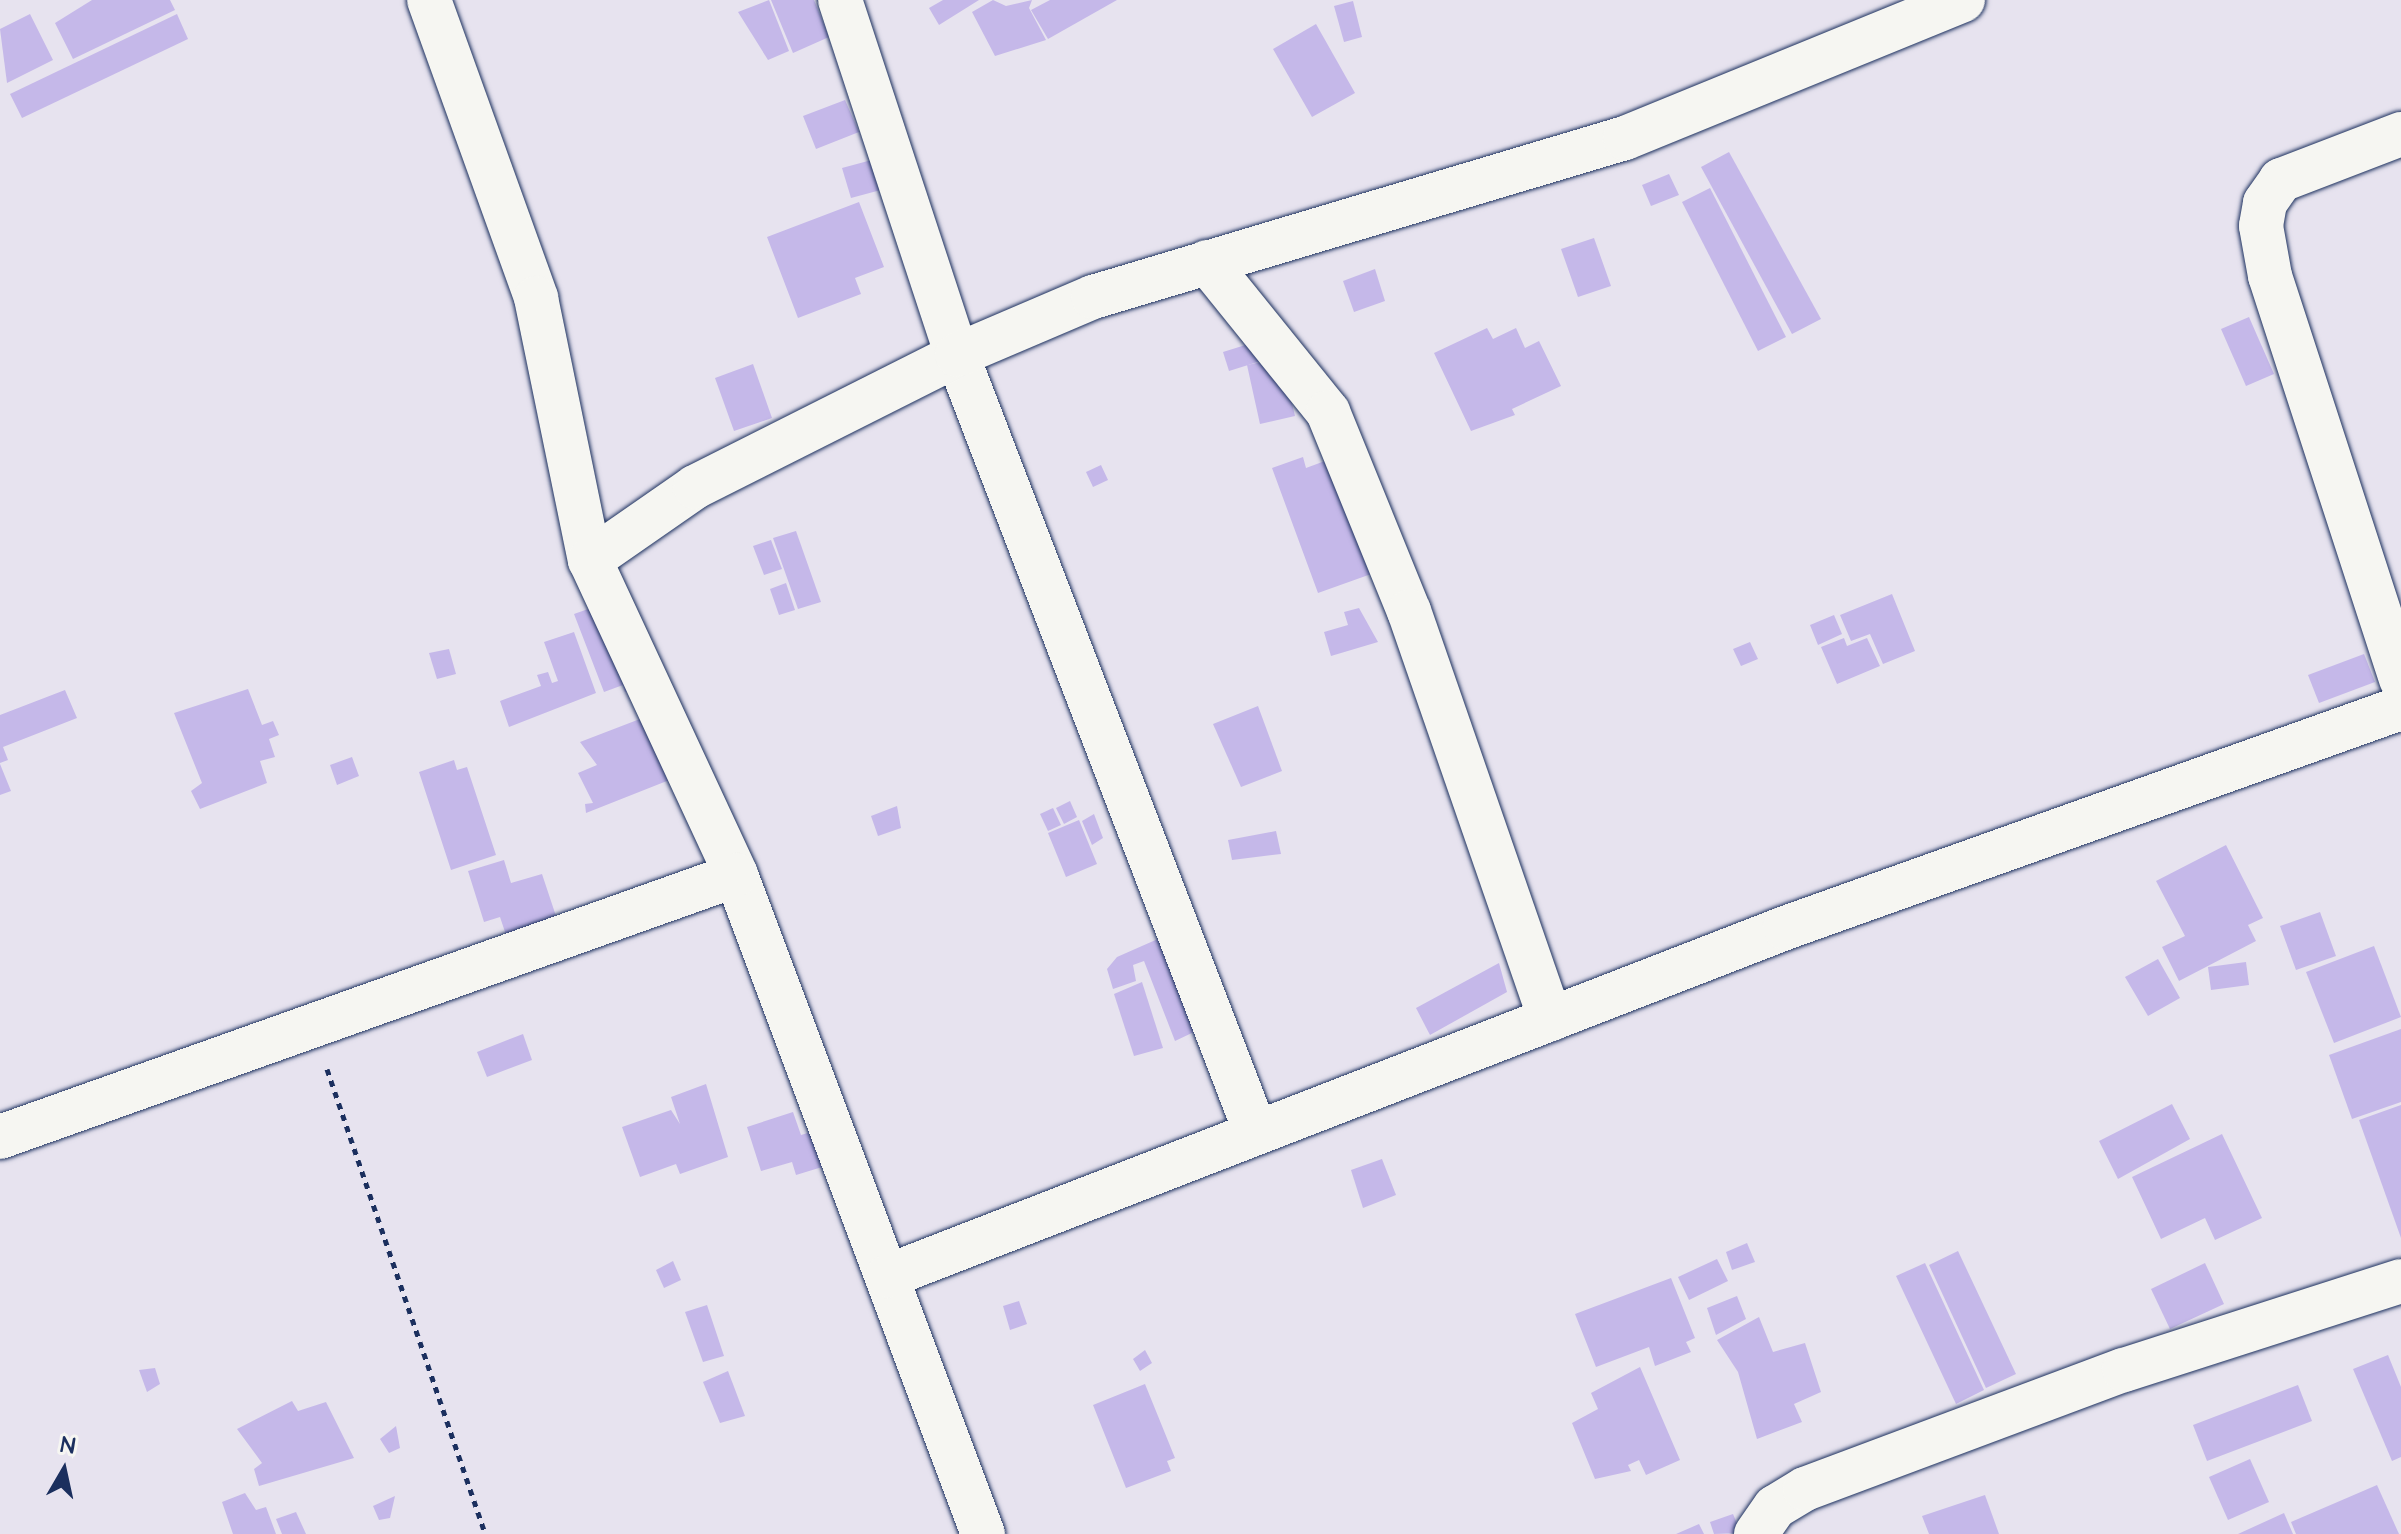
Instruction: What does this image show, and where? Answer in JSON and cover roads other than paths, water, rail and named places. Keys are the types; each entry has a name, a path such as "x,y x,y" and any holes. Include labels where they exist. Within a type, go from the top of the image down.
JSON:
{"street":[{"path":"429,0 536,298 590,560 736,875 983,1534"},
{"path":"840,0 957,355 1256,1133"},
{"path":"590,560 695,487 957,355 1093,297 1625,138 1898,14 1963,0"},
{"path":"2401,134 2281,180 2265,203 2261,226 2270,276 2401,679"},
{"path":"1207,262 1328,412 1409,611 1550,1019"},
{"path":"888,1276 1550,1019 2401,708"},
{"path":"0,1137 736,875"},
{"path":"1756,1534 1775,1507 1805,1489 2124,1370 2401,1281"}]}
